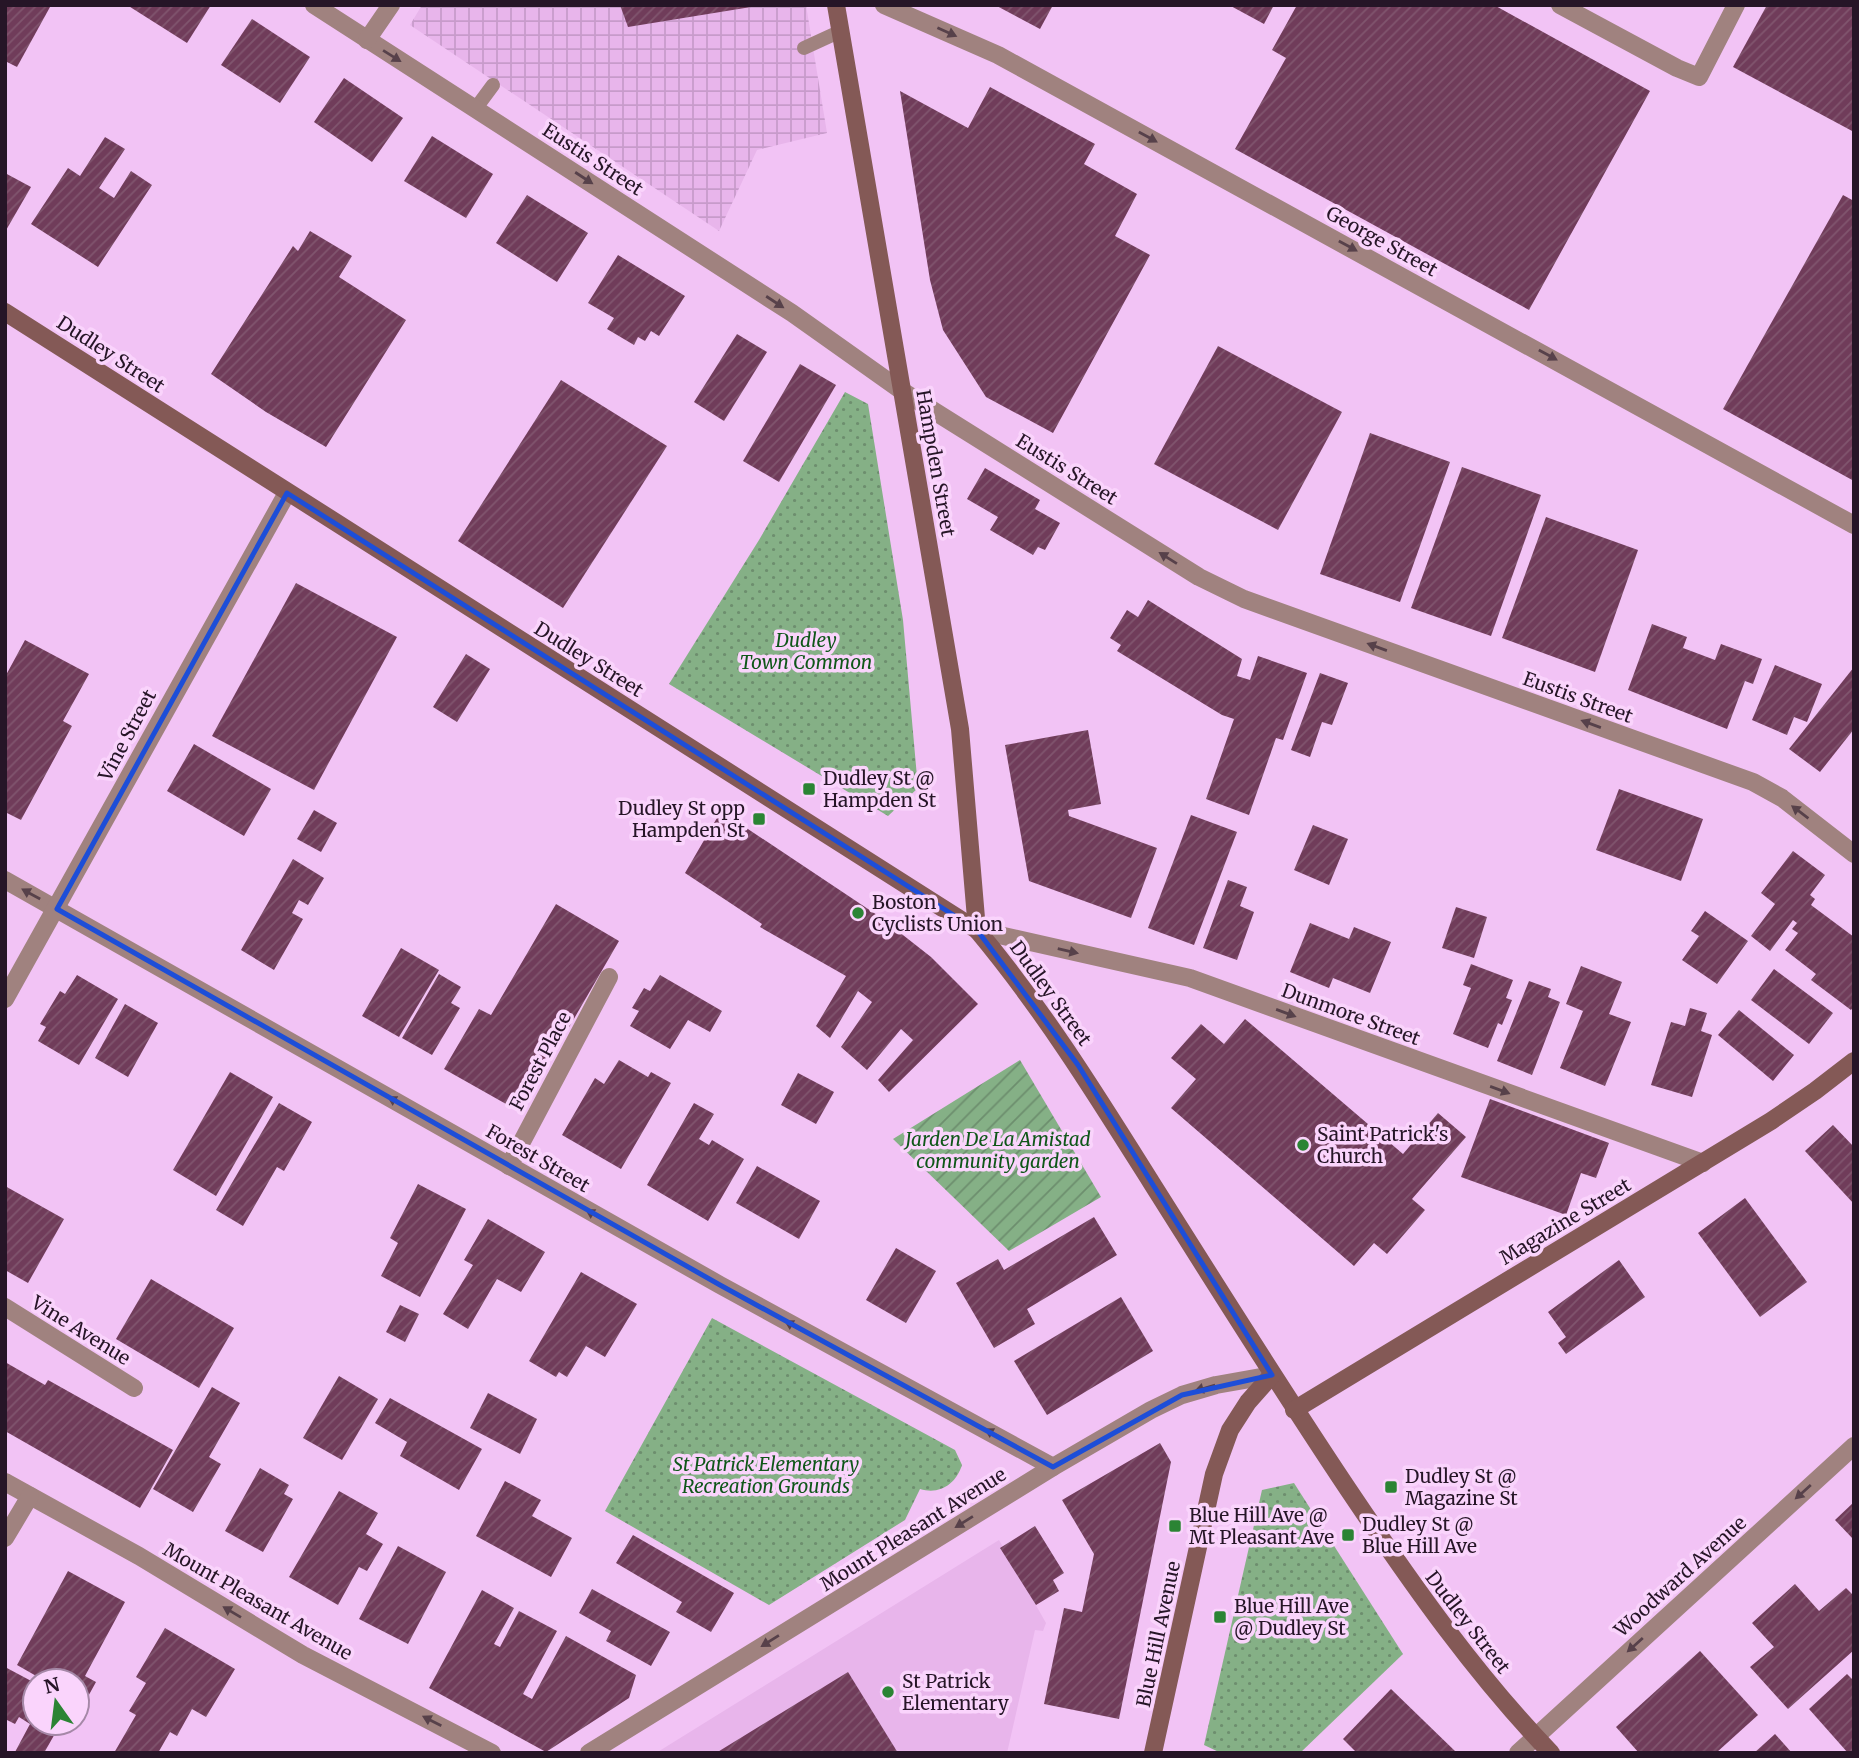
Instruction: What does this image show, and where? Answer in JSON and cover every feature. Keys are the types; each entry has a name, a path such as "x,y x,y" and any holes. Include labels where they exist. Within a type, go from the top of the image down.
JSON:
{"main road":[{"name":"Hampden Street","path":"836,5 960,729 978,930"},
{"name":"Dudley Street","path":"5,312 978,930 1009,968 1078,1065 1294,1410 1417,1591 1489,1684 1551,1753"},
{"name":"Magazine Street","path":"1294,1410 1703,1163 1793,1106 1854,1061"},
{"name":"Blue Hill Avenue","path":"1153,1753 1214,1474 1230,1430 1248,1402 1272,1375"}],"street":[{"name":"Eustis Street","path":"314,5 792,313 902,391 1199,577 1244,600 1753,782 1782,799 1854,854"},
{"path":"367,40 391,5"},
{"name":"George Street","path":"884,5 998,55 1854,525"},
{"path":"1560,5 1677,68 1699,77 1736,5"},
{"name":"Vine Street","path":"5,999 287,493"},
{"name":"Forest Street","path":"5,880 720,1285 1054,1467"},
{"name":"Dunmore Street","path":"978,930 1190,978 1703,1163"},
{"name":"Forest Place","path":"509,1166 609,977"},
{"name":"Vine Avenue","path":"5,1307 134,1388"},
{"name":"Mount Pleasant Avenue","path":"589,1753 1151,1410 1182,1395 1216,1385 1272,1375"},
{"name":"Woodward Avenue","path":"1518,1753 1854,1446"},
{"name":"Mount Pleasant Avenue","path":"5,1482 139,1556 303,1655 492,1753"},
{"path":"5,1538 30,1496"}],"lane":[{"path":"804,48 841,31"},
{"path":"476,108 493,85"}],"highlighted area":[{"path":"287,493 977,930 1078,1065 1272,1375 1182,1395 1053,1467 720,1285 57,909"}],"shaded area":[{"path":"422,5 806,5 827,133 757,150 719,231 410,25"},
{"name":"St Patrick Elementary","path":"999,1540 1046,1623 1043,1631 1035,1630 1007,1753 656,1753"}],"green space":[{"name":"Dudley Town Common","path":"845,392 868,404 903,620 918,788 888,816 669,684 759,540"},
{"name":"Jarden De La Amistad community garden","path":"1020,1060 1101,1197 1009,1251 893,1139"},
{"name":"St Patrick Elementary Recreation Grounds","path":"712,1318 955,1450 962,1465 956,1478 946,1486 934,1490 920,1489 905,1520 769,1605 605,1511"},
{"path":"1294,1483 1403,1654 1300,1753 1221,1753 1204,1745 1262,1490"}],"building":[{"path":"5,5 50,7 17,67 5,61"},
{"path":"127,5 211,5 187,43"},
{"path":"620,5 751,5 751,7 628,27"},
{"path":"995,5 1053,5 1040,29"},
{"path":"1229,5 1274,5 1264,24"},
{"path":"1297,5 1494,5 1650,91 1529,310 1235,149 1286,58 1272,50"},
{"path":"1767,5 1854,5 1854,132 1733,67"},
{"path":"252,19 310,57 280,103 221,65"},
{"path":"344,78 403,118 372,162 314,122"},
{"path":"990,87 1095,144 1084,164 1137,194 1115,236 1150,255 1053,433 986,397 943,330 930,280 900,91 968,128"},
{"path":"432,136 493,174 466,218 404,181"},
{"path":"105,137 125,149 99,188 114,198 131,171 152,185 98,267 31,224 68,168 80,176"},
{"path":"5,173 31,187 5,232"},
{"path":"527,195 588,233 557,282 496,243"},
{"path":"1843,195 1854,201 1854,481 1723,409"},
{"path":"310,231 352,256 339,277 406,320 326,447 266,412 211,374 293,246 298,251"},
{"path":"618,255 685,296 659,336 651,331 645,341 638,337 634,345 607,329 614,318 588,303"},
{"path":"737,334 767,352 724,421 694,402"},
{"path":"1218,346 1342,412 1278,530 1154,464"},
{"path":"800,364 836,385 779,482 743,461"},
{"path":"561,380 667,446 563,608 458,541"},
{"path":"1370,433 1450,462 1400,602 1320,574"},
{"path":"1462,467 1541,495 1491,636 1411,608"},
{"path":"985,468 1040,500 1035,509 1060,523 1045,550 1038,547 1033,555 990,530 998,517 967,499"},
{"path":"1546,517 1638,550 1595,672 1502,638"},
{"path":"296,583 397,637 314,790 212,736"},
{"path":"1148,600 1242,659 1237,676 1250,680 1258,656 1307,673 1283,740 1276,738 1249,815 1206,799 1234,719 1222,715 1117,651 1121,645 1110,638 1127,610 1138,617"},
{"path":"1652,624 1687,637 1683,648 1715,660 1721,644 1762,659 1753,684 1745,681 1727,729 1628,690"},
{"path":"25,640 89,674 63,721 72,726 21,820 5,812 5,677"},
{"path":"466,654 490,669 457,722 433,707"},
{"path":"1775,665 1822,684 1807,722 1794,717 1787,735 1752,720"},
{"path":"1854,667 1854,729 1820,772 1789,749"},
{"path":"1320,673 1348,683 1332,725 1322,722 1310,757 1291,750"},
{"path":"1088,730 1101,804 1068,810 1069,816 1157,848 1131,918 1029,881 1005,745"},
{"path":"194,744 271,789 244,836 167,791"},
{"path":"1619,789 1703,819 1681,881 1596,850"},
{"path":"314,810 337,823 321,852 297,839"},
{"path":"721,811 880,917 931,957 978,1004 889,1092 878,1080 913,1040 901,1029 867,1070 841,1047 872,1002 858,991 830,1038 816,1026 846,976 760,927 762,924 685,873"},
{"path":"1191,815 1237,832 1194,945 1148,928"},
{"path":"1313,825 1348,839 1329,885 1294,870"},
{"path":"1793,851 1825,875 1810,895 1815,899 1811,905 1854,937 1854,1006 1851,1010 1811,980 1816,974 1785,950 1798,933 1792,929 1797,923 1793,920 1770,951 1751,936 1775,904 1761,893"},
{"path":"293,859 324,878 308,905 299,900 292,913 303,919 274,970 241,950"},
{"path":"1228,880 1247,887 1240,906 1254,912 1237,960 1203,948"},
{"path":"556,904 619,941 520,1112 444,1069 479,1009 491,1015"},
{"path":"1456,907 1487,917 1474,958 1442,948"},
{"path":"1705,911 1748,941 1717,984 1682,960 1699,936 1691,931"},
{"path":"1310,923 1349,939 1354,927 1391,942 1370,993 1333,978 1329,988 1290,972"},
{"path":"401,948 439,970 399,1037 362,1016"},
{"path":"1471,964 1513,980 1506,998 1512,1000 1502,1025 1498,1023 1488,1048 1453,1034 1471,988 1463,985"},
{"path":"1581,966 1622,982 1609,1014 1631,1022 1605,1086 1560,1068 1583,1011 1566,1004"},
{"path":"1774,969 1833,1013 1809,1044 1751,1000"},
{"path":"439,974 461,987 451,1003 460,1008 432,1055 402,1038"},
{"path":"77,975 118,999 79,1065 38,1041 46,1027 40,1024 60,991 65,994"},
{"path":"660,975 722,1011 710,1032 688,1020 670,1049 630,1026 639,1011 632,1008 644,988 650,991"},
{"path":"1529,981 1551,989 1548,997 1560,1002 1532,1075 1497,1061"},
{"path":"125,1004 158,1023 128,1077 95,1058"},
{"path":"1690,1008 1707,1013 1701,1031 1712,1035 1692,1097 1651,1085 1671,1022 1685,1026"},
{"path":"1739,1010 1794,1055 1773,1081 1718,1035"},
{"name":"Saint Patrick's Church","path":"1245,1019 1403,1154 1438,1113 1466,1137 1412,1199 1425,1210 1387,1254 1374,1243 1354,1266 1171,1108 1196,1079 1171,1058 1201,1024 1224,1044"},
{"path":"619,1060 648,1077 651,1072 671,1083 621,1169 562,1135 595,1078 604,1084"},
{"path":"230,1072 273,1097 216,1196 173,1170"},
{"path":"798,1073 834,1092 816,1124 781,1105"},
{"path":"1490,1099 1609,1143 1596,1178 1581,1173 1566,1215 1461,1177"},
{"path":"279,1103 312,1122 284,1171 277,1167 243,1226 216,1210"},
{"path":"694,1103 714,1114 699,1139 709,1145 712,1140 744,1159 708,1221 647,1185"},
{"path":"1833,1125 1854,1147 1854,1204 1805,1151"},
{"path":"757,1166 820,1201 799,1239 736,1203"},
{"path":"418,1184 466,1209 420,1297 381,1276 398,1243 390,1238"},
{"path":"5,1186 64,1219 28,1283 5,1270"},
{"path":"1745,1198 1807,1282 1760,1317 1698,1233"},
{"path":"1094,1217 1117,1255 1027,1309 1035,1324 994,1348 956,1283 998,1259 1004,1270"},
{"path":"488,1219 545,1252 521,1292 497,1279 468,1329 443,1314 473,1265 464,1260"},
{"path":"896,1248 936,1271 906,1323 866,1300"},
{"path":"1619,1260 1645,1297 1566,1354 1558,1343 1566,1337 1548,1312"},
{"path":"581,1272 637,1304 605,1357 586,1346 567,1377 559,1372 556,1377 529,1361"},
{"path":"151,1279 234,1328 199,1388 116,1339"},
{"path":"1121,1297 1153,1351 1047,1415 1014,1361"},
{"path":"400,1305 419,1314 405,1342 386,1332"},
{"path":"5,1362 45,1385 48,1380 173,1450 140,1508 5,1431"},
{"path":"339,1376 378,1399 342,1460 303,1438"},
{"path":"212,1387 240,1403 209,1457 221,1464 193,1512 153,1489"},
{"path":"488,1393 537,1419 520,1454 470,1428"},
{"path":"390,1398 482,1449 459,1490 400,1456 407,1442 375,1423"},
{"path":"1160,1443 1171,1462 1119,1719 1044,1704 1064,1608 1082,1612 1094,1554 1062,1500"},
{"path":"260,1468 289,1485 284,1494 293,1499 263,1552 225,1531"},
{"path":"505,1481 541,1500 532,1516 572,1538 551,1577 476,1536"},
{"path":"339,1491 378,1513 366,1534 383,1544 367,1571 359,1567 338,1605 289,1577"},
{"path":"1854,1502 1854,1540 1835,1520"},
{"path":"1035,1526 1064,1573 1053,1580 1059,1591 1036,1605 1000,1548"},
{"path":"633,1535 734,1593 711,1632 676,1612 682,1602 616,1563"},
{"path":"398,1546 446,1572 408,1644 359,1619"},
{"path":"68,1571 125,1602 90,1667 21,1667 17,1665"},
{"path":"1795,1584 1819,1611 1846,1588 1854,1596 1854,1650 1788,1709 1750,1667 1774,1647 1752,1623"},
{"path":"592,1589 670,1632 651,1666 606,1641 611,1631 579,1613"},
{"path":"482,1590 514,1608 494,1644 500,1647 519,1611 557,1631 523,1694 532,1699 566,1636 636,1675 629,1698 546,1752 429,1688"},
{"path":"165,1628 235,1669 206,1717 192,1709 177,1736 170,1732 158,1753 114,1753 136,1715 129,1711 146,1683 136,1677"},
{"path":"1700,1651 1758,1715 1716,1753 1639,1753 1616,1727"},
{"path":"5,1667 21,1676 21,1718 19,1717 15,1724 5,1719"},
{"path":"848,1672 898,1753 716,1753"},
{"path":"1847,1674 1854,1681 1854,1753 1848,1753 1809,1709"},
{"path":"1391,1689 1457,1753 1357,1753 1343,1739"},
{"path":"1775,1734 1792,1753 1754,1753"},
{"path":"23,1737 53,1737 44,1753 15,1752"}],"place":[{"name":"Dudley St @ Hampden St","path":"809,789"},
{"name":"Dudley St opp Hampden St","path":"759,819"},
{"name":"Boston Cyclists Union","path":"858,913"},
{"name":"Saint Patrick's Church","path":"1303,1145"},
{"name":"Dudley St @ Magazine St","path":"1391,1487"},
{"name":"Blue Hill Ave @ Mt Pleasant Ave","path":"1175,1526"},
{"name":"Dudley St @ Blue Hill Ave","path":"1348,1535"},
{"name":"Blue Hill Ave @ Dudley St","path":"1220,1617"},
{"name":"St Patrick Elementary","path":"888,1692"}]}
